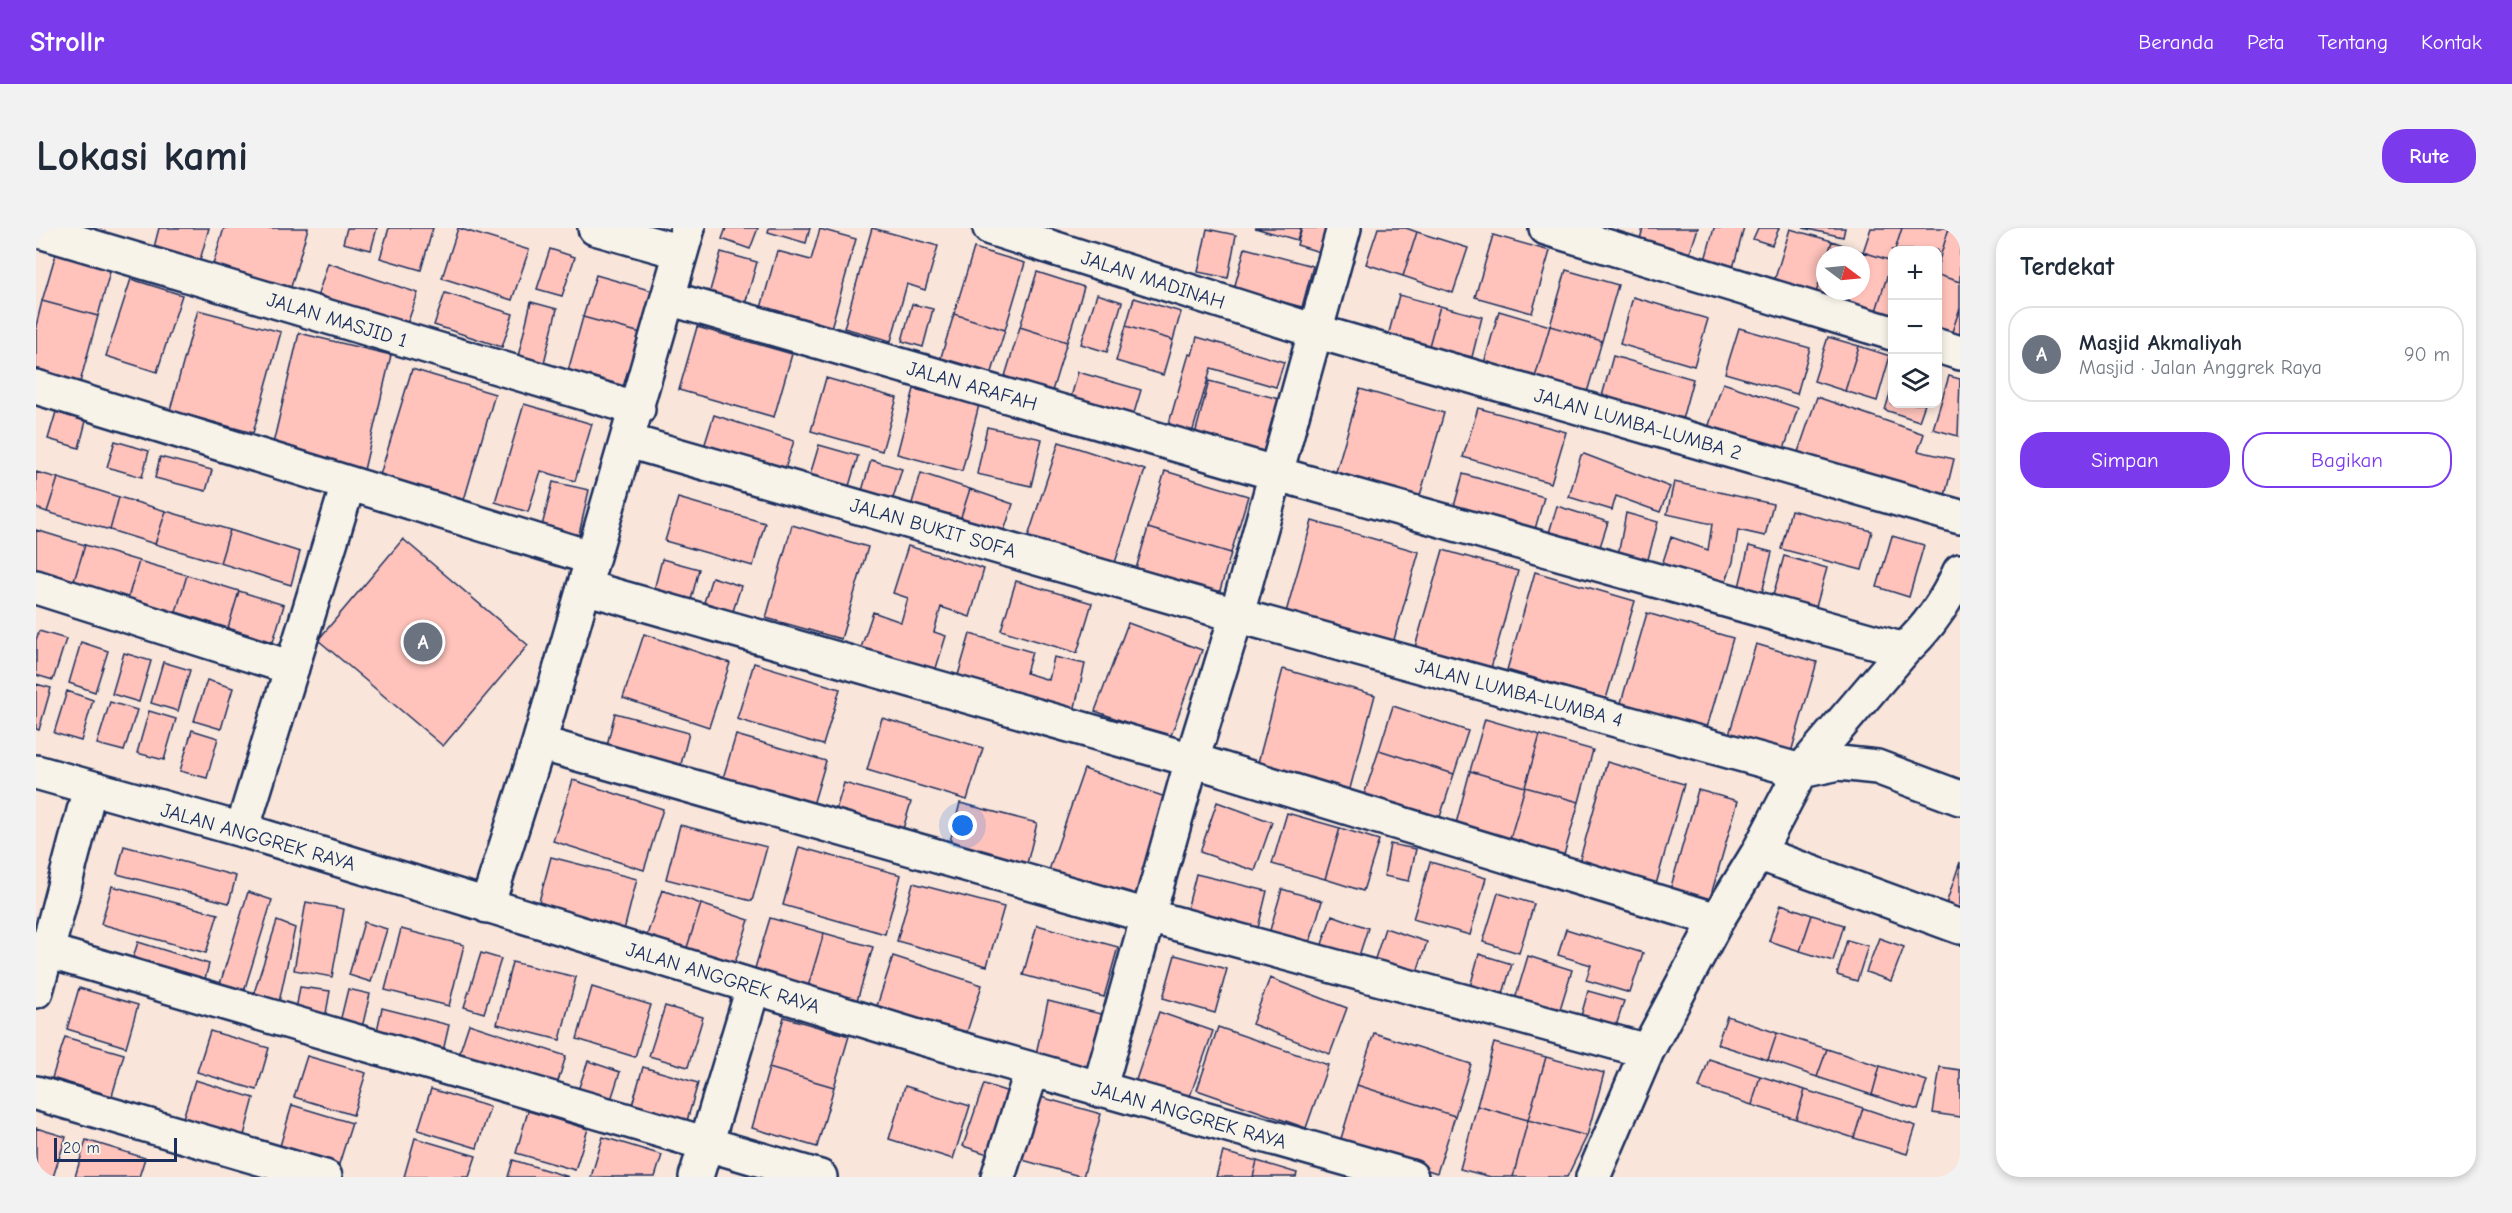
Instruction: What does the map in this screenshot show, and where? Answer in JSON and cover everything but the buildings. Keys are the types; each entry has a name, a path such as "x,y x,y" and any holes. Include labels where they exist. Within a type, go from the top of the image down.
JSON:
{"street":[{"path":"487,906 539,743 638,409 685,240 595,228"},
{"name":"JALAN MADINAH","path":"990,228 1315,331"},
{"path":"1099,1090 1191,760 1237,614 1277,474 1344,228"},
{"path":"1546,228 1888,331"},
{"name":"JALAN MASJID 1","path":"36,230 638,409"},
{"name":"JALAN ARAFAH","path":"668,297 1277,474 1904,650"},
{"name":"JALAN LUMBA-LUMBA 2","path":"1315,331 1960,517"},
{"path":"1942,347 1960,353"},
{"path":"36,387 348,485 588,573 1717,920"},
{"name":"JALAN BUKIT SOFA","path":"628,441 1237,614"},
{"path":"242,831 348,485"},
{"path":"1593,1177 1647,1051 1717,920 1758,853 1801,771 1904,650 1921,635 1952,588 1960,571"},
{"path":"36,587 292,668"},
{"name":"JALAN LUMBA-LUMBA 4","path":"1237,614 1801,771"},
{"path":"539,743 1148,915 1647,1051"},
{"path":"1801,771 1839,763 1877,767 1910,777 1960,798"},
{"name":"JALAN ANGGREK RAYA","path":"36,772 242,831 753,988 1099,1090 1412,1177"},
{"path":"36,991 41,949 90,788"},
{"path":"1758,853 1960,927"},
{"path":"41,949 820,1177"},
{"path":"696,1177 753,988"},
{"path":"998,1177 1032,1070"},
{"path":"36,1093 325,1177"}],"place":[{"name":"Masjid Akmaliyah","path":"423,642"}]}
